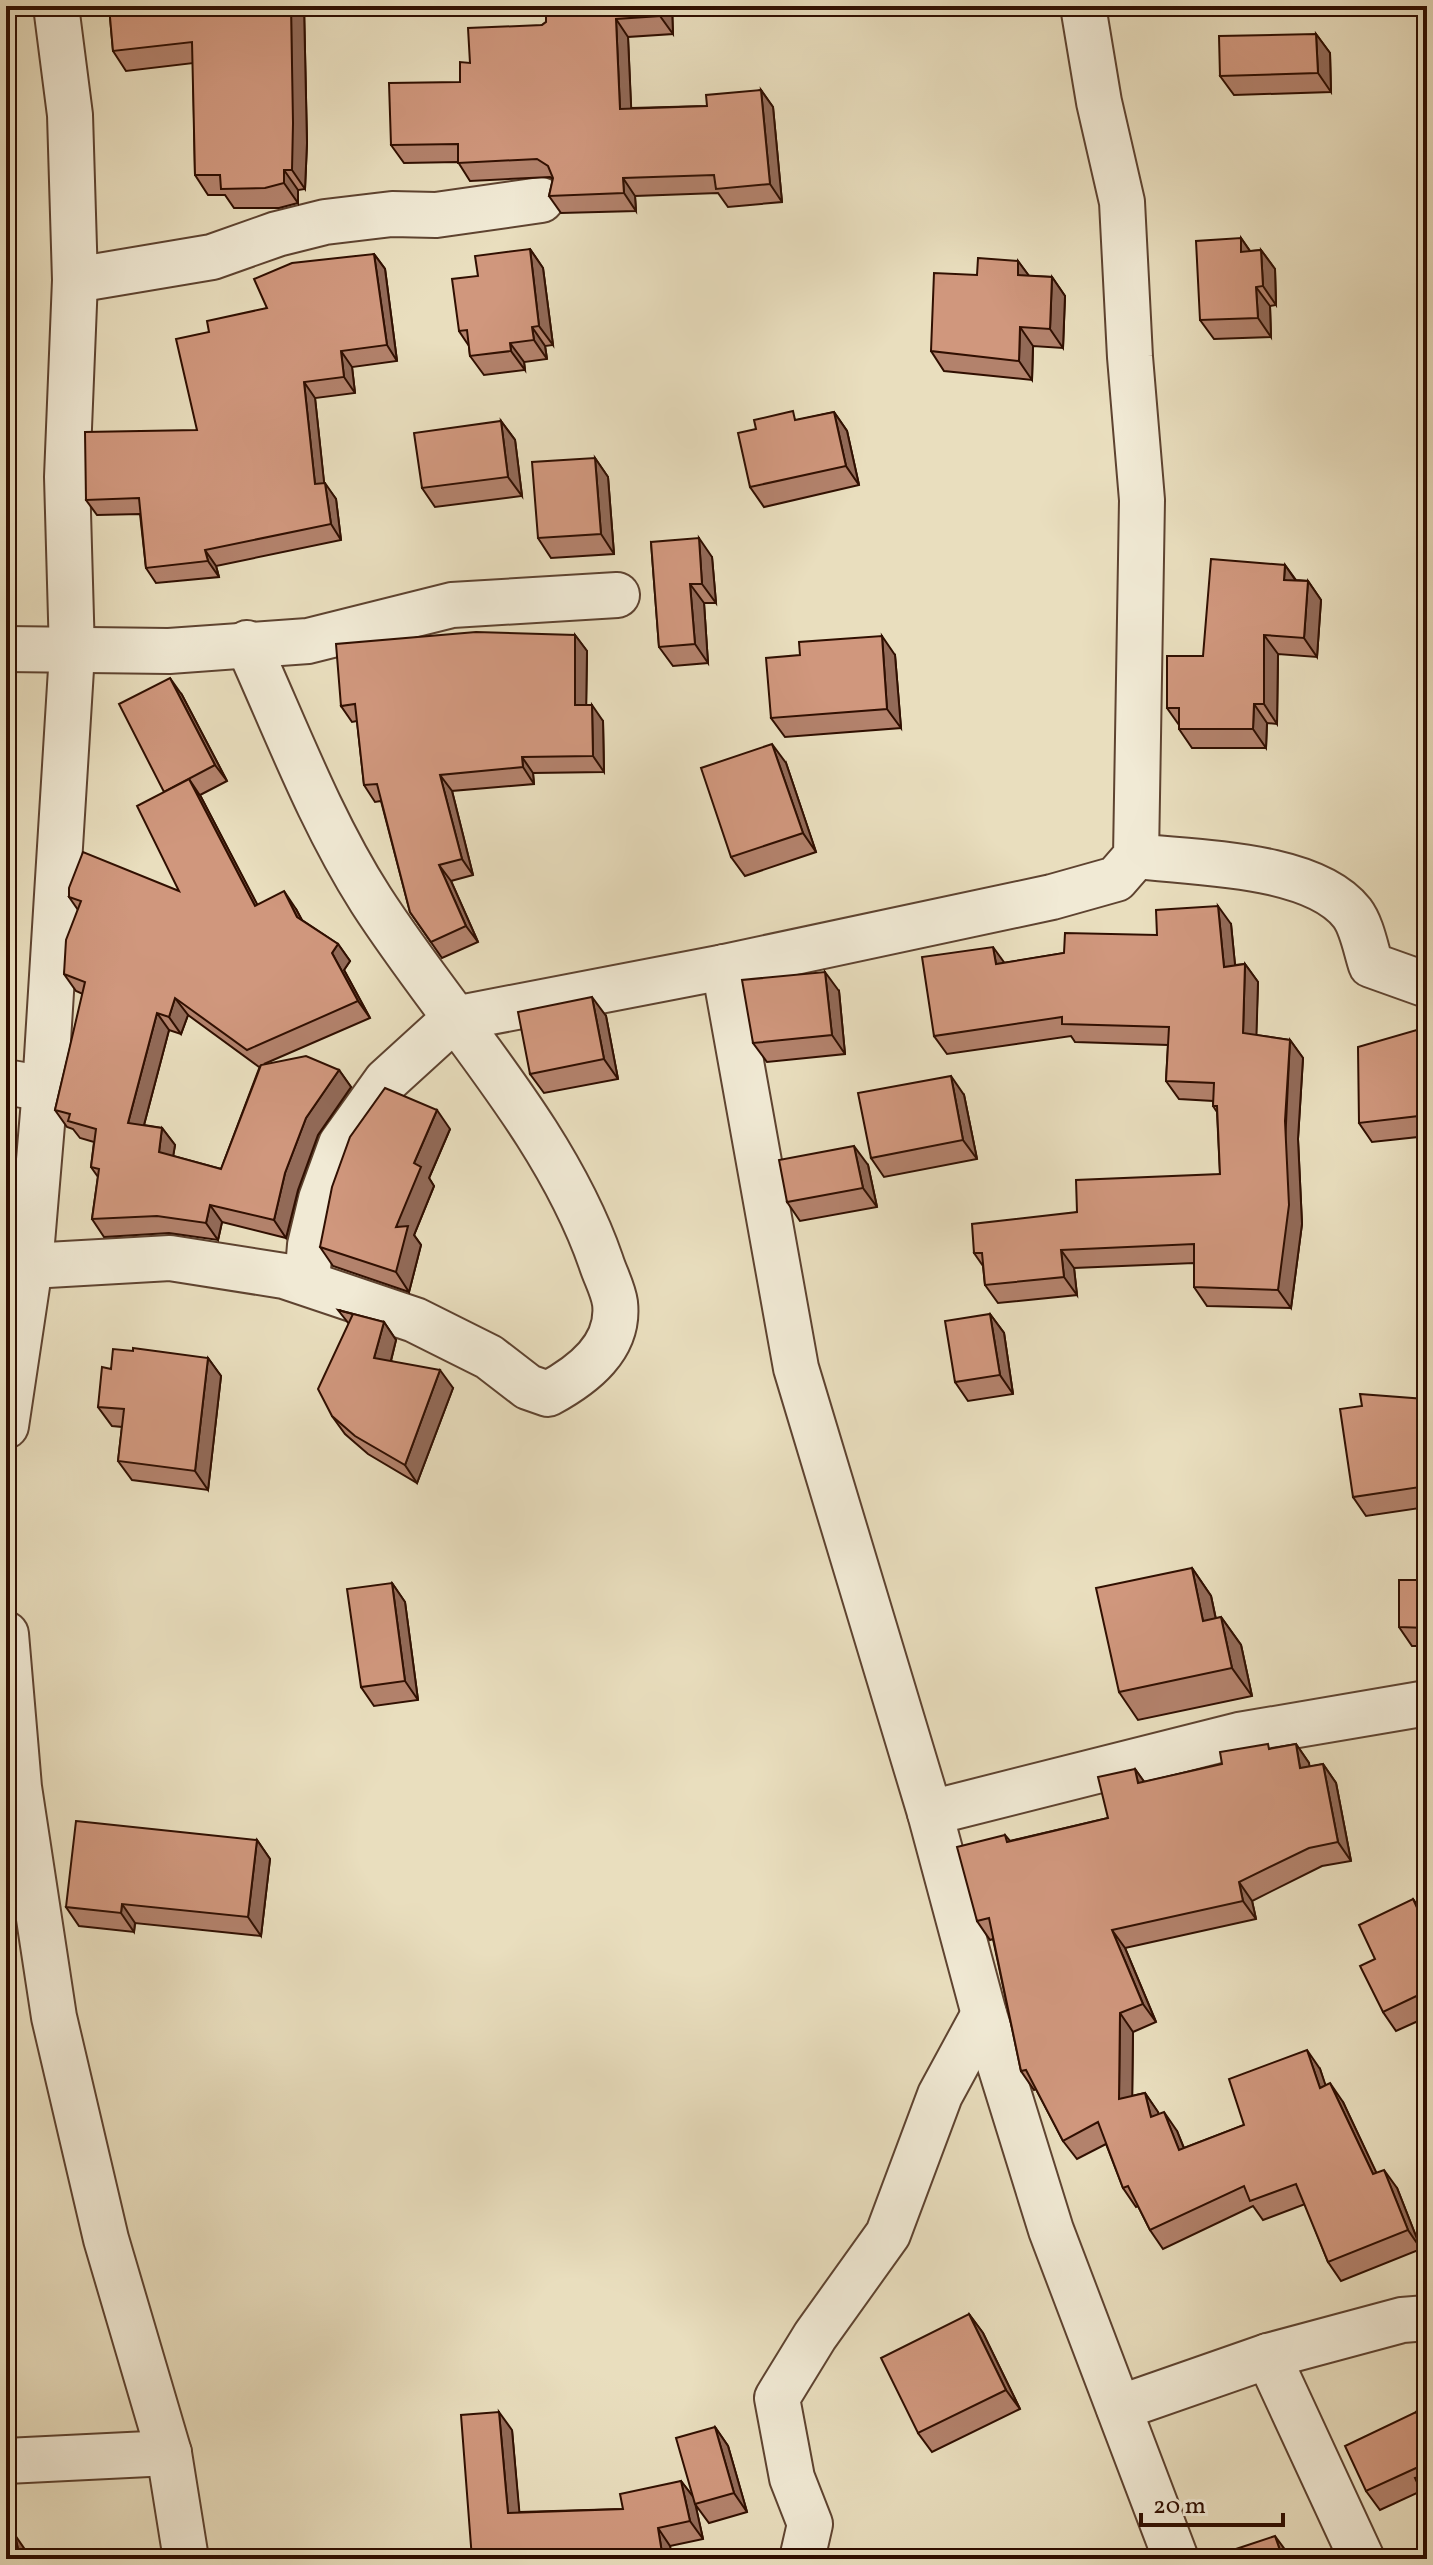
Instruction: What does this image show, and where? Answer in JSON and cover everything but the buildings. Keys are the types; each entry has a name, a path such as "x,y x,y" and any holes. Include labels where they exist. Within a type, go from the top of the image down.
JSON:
{"street":[{"path":"6,1426 30,1266 26,1086 72,653 67,477 75,280 70,115 56,6"},
{"path":"307,1282 310,1245 321,1199 341,1144 386,1081 454,1019 724,967 1052,897 1116,879 1136,856 1142,500 1122,202 1099,102 1083,6"},
{"path":"75,280 212,257 277,234 325,222 392,214 436,215 541,200"},
{"path":"6,649 72,653 169,651 308,641 452,605 617,595"},
{"path":"30,1266 170,1258 307,1282 415,1320 489,1357 528,1387 548,1394 571,1382 601,1355 612,1336 615,1303 585,1216 504,1086 370,898 320,808 247,643"},
{"path":"1136,856 1277,872 1326,893 1353,914 1371,965 1427,985"},
{"path":"724,967 796,1368 930,1813 984,2014 1051,2230 1176,2559"},
{"path":"6,1634 12,1787 54,2017 106,2239 169,2453 186,2559"},
{"path":"930,1813 1239,1735 1427,1703"},
{"path":"802,2559 810,2524 792,2478 777,2398 815,2336 888,2234 940,2095 984,2014"},
{"path":"1119,2408 1268,2356 1402,2320 1427,2318"},
{"path":"1268,2356 1362,2559"},
{"path":"6,2461 169,2453"}]}
